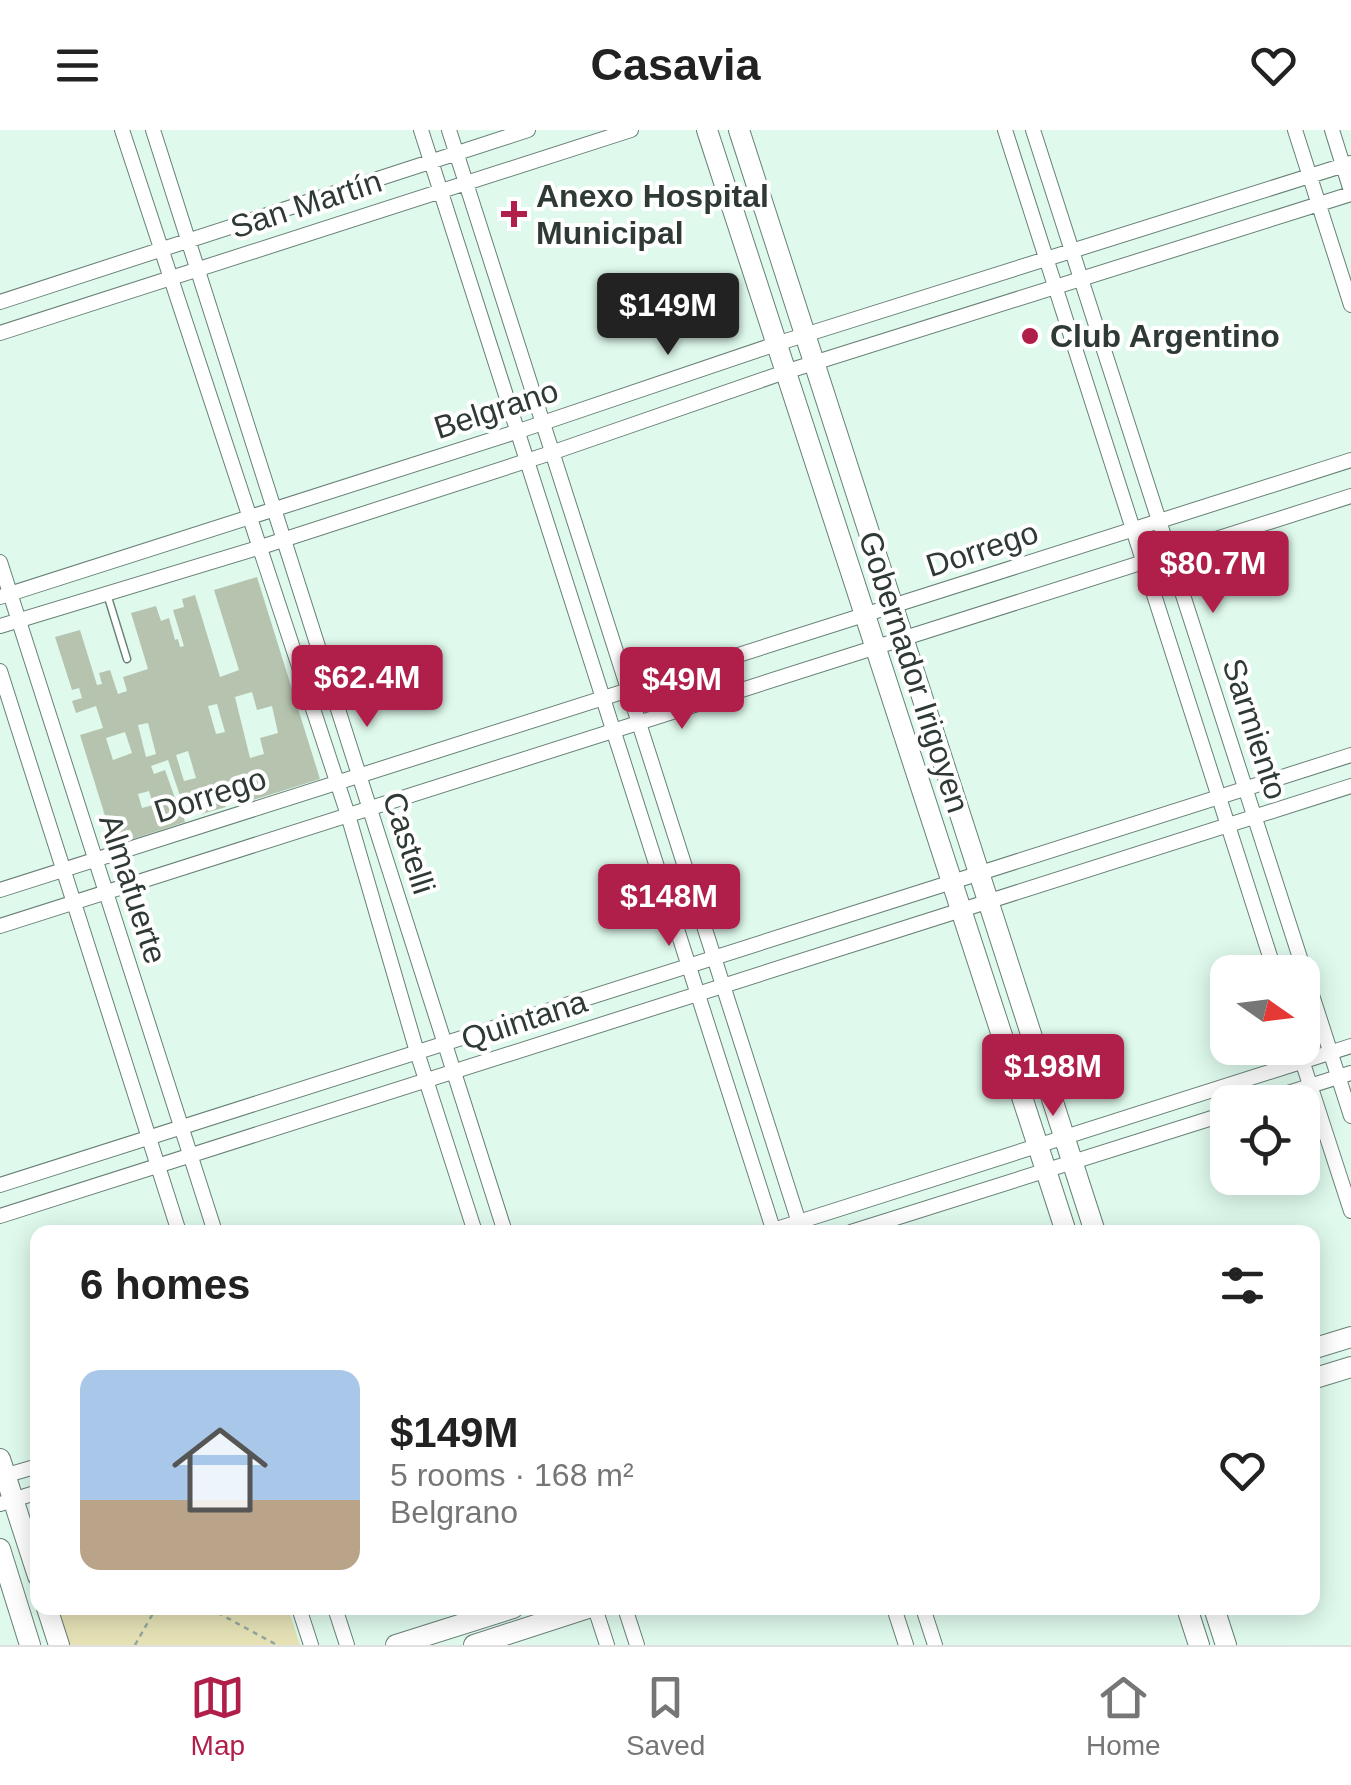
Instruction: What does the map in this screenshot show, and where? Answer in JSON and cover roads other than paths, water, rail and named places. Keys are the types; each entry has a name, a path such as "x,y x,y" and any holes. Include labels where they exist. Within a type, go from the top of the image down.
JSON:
{"street":[{"name":"Castelli","path":"122,130 338,783 473,1225"},
{"name":"Castelli","path":"153,130 503,1225"},
{"path":"422,130 770,1225"},
{"path":"449,130 800,1225"},
{"name":"San Martín","path":"0,302 528,130"},
{"name":"San Martín","path":"0,332 630,130"},
{"name":"Gobernador Irigoyen","path":"707,130 1064,1225"},
{"name":"Gobernador Irigoyen","path":"739,130 1093,1225"},
{"name":"Sarmiento","path":"1005,130 1269,955"},
{"name":"Sarmiento","path":"1034,130 1331,1053 1345,1075 1351,1116"},
{"path":"1296,130 1351,304"},
{"path":"1332,130 1347,165 1351,192"},
{"name":"Belgrano","path":"5,596 541,424 776,344 1347,165"},
{"name":"Belgrano","path":"0,626 261,547 814,362 1351,192"},
{"name":"Dorrego","path":"0,890 1351,460"},
{"name":"Dorrego","path":"0,926 1351,496"},
{"name":"Almafuerte","path":"0,562 5,596 18,620 212,1225"},
{"name":"Almafuerte","path":"0,671 177,1225"},
{"name":"Quintana","path":"0,1185 1351,756"},
{"name":"Quintana","path":"0,1216 1351,786"},
{"path":"1320,1053 1351,1046"},
{"path":"810,1225 1270,1065"},
{"path":"1314,1085 1345,1075"},
{"path":"1320,1114 1351,1211"},
{"path":"873,1225 1210,1118"},
{"path":"1320,1347 1351,1337"},
{"path":"1320,1377 1351,1367"},
{"path":"30,1467 2,1471 7,1502 30,1557"},
{"path":"0,1549 30,1645"},
{"path":"49,1615 59,1645"},
{"path":"302,1615 312,1645"},
{"path":"337,1615 347,1645"},
{"path":"396,1645 490,1615"},
{"path":"474,1645 570,1615"},
{"path":"595,1615 607,1645"},
{"path":"627,1615 637,1645"},
{"path":"896,1615 906,1645"},
{"path":"924,1615 934,1645"},
{"path":"1189,1615 1199,1645"},
{"path":"1216,1615 1226,1645"}],"lane":[{"path":"106,593 126,659"}],"place":[{"name":"Anexo Hospital Municipal","path":"514,214"},
{"name":"Club Argentino","path":"1030,336"}]}
